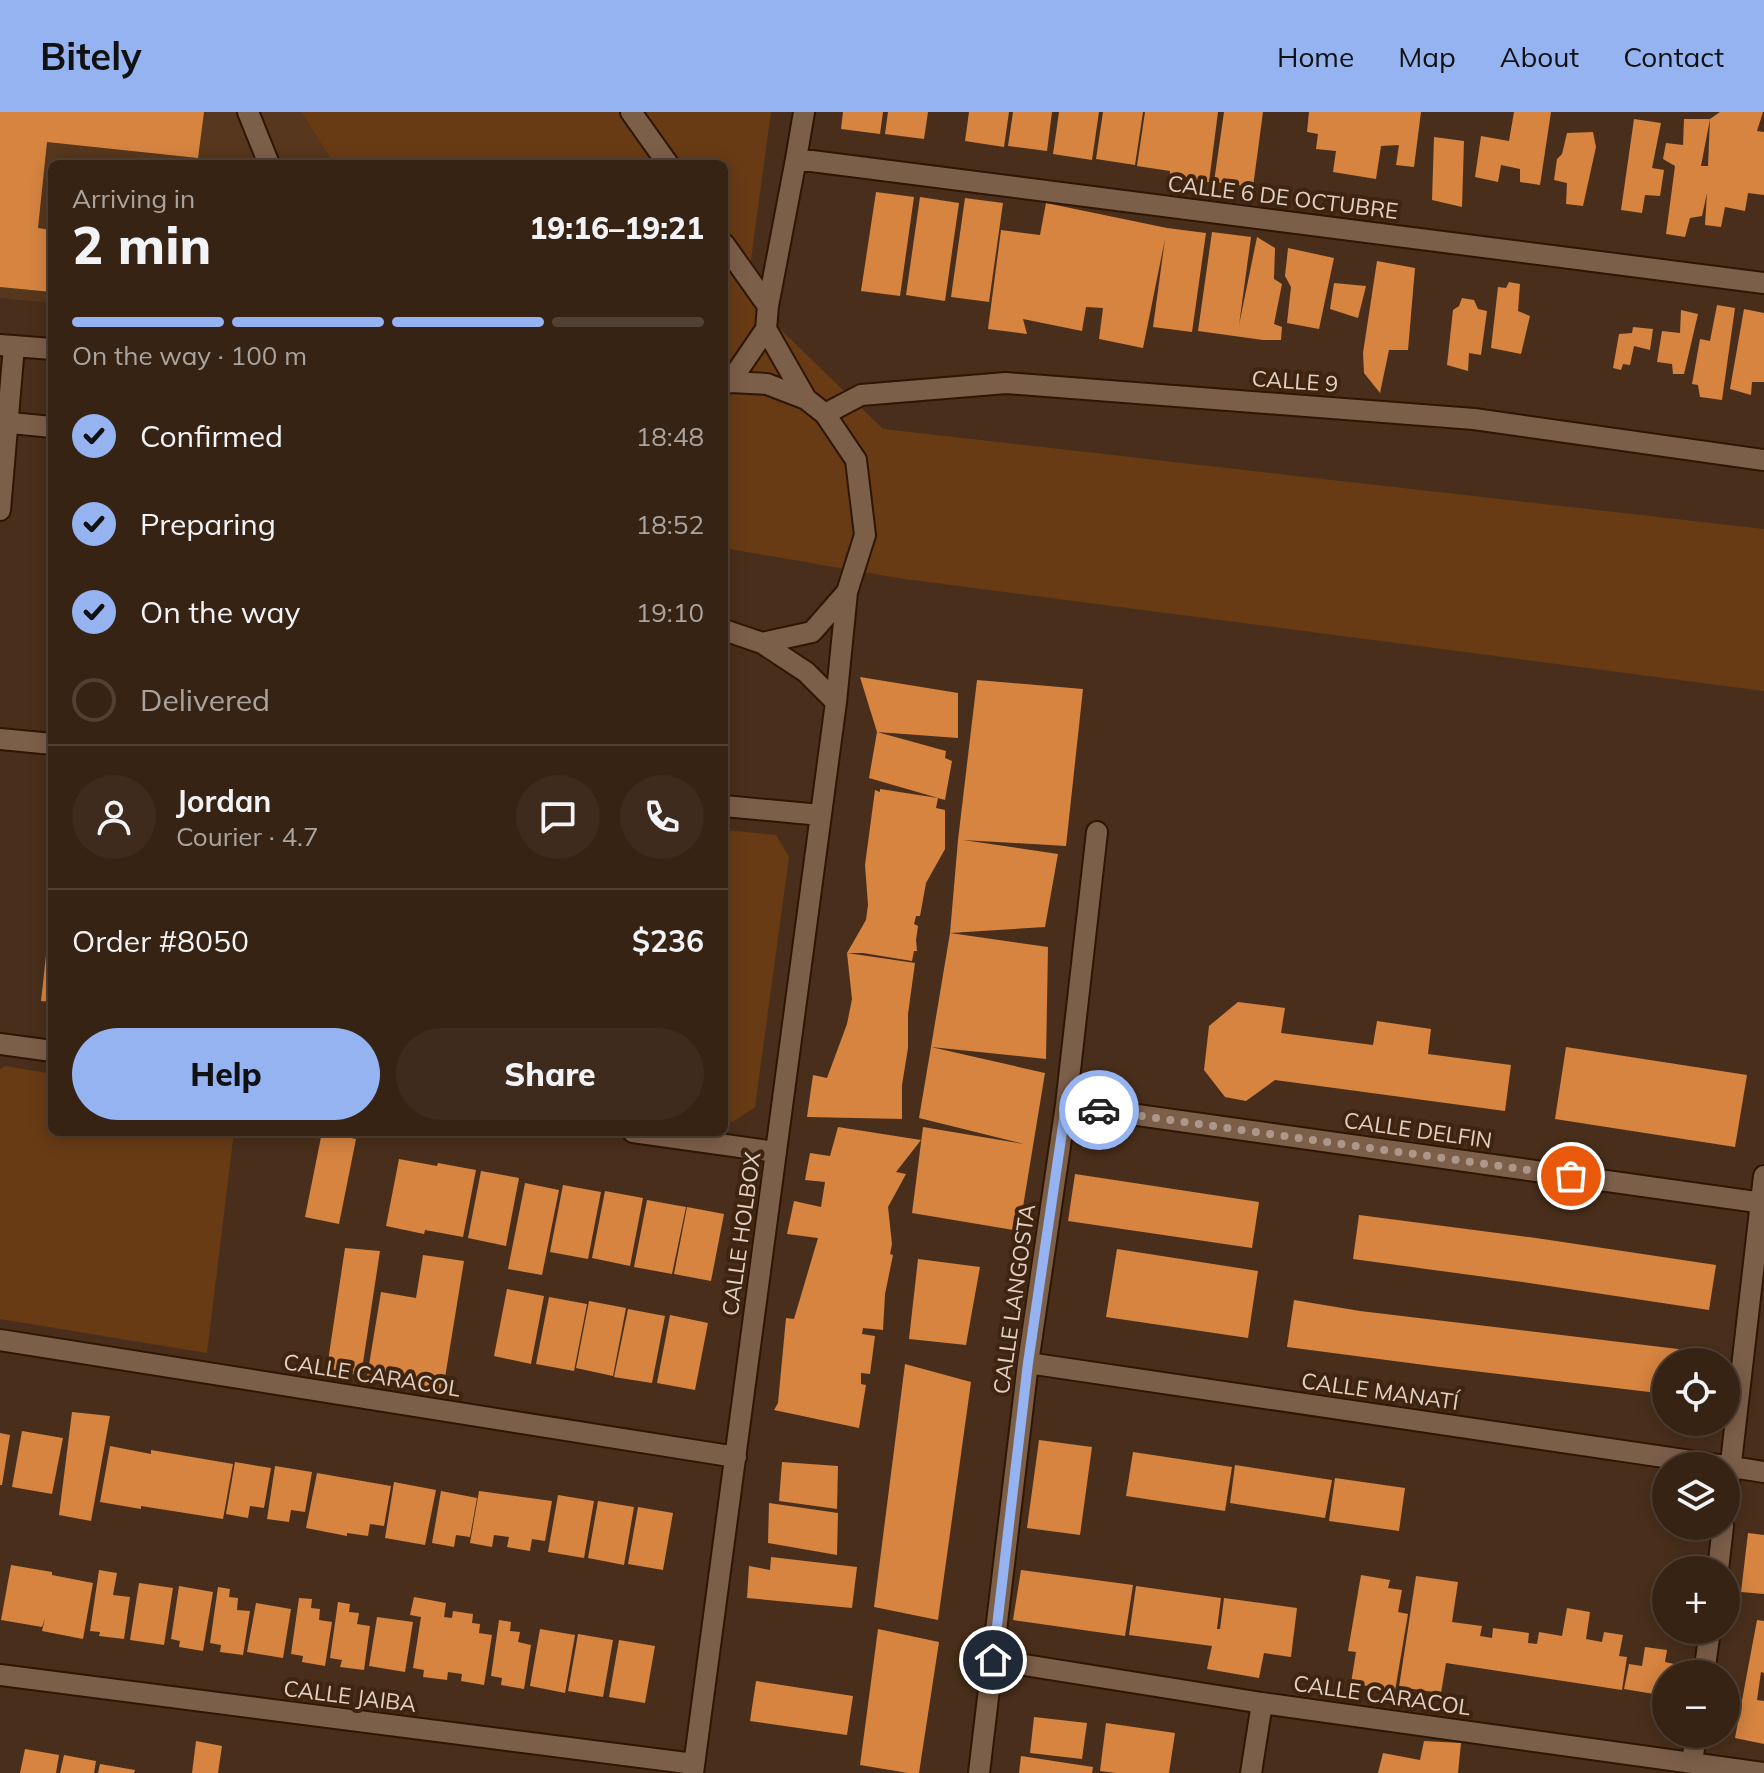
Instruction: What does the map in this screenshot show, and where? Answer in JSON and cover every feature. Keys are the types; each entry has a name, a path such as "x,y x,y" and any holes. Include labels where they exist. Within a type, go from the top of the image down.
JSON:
{"street":[{"path":"248,112 267,160"},
{"path":"631,112 665,160"},
{"path":"728,382 766,329 804,112"},
{"name":"CALLE 6 DE OCTUBRE","path":"796,159 1764,283"},
{"path":"728,250 768,306"},
{"path":"766,329 806,399"},
{"path":"0,510 7,345 48,349"},
{"path":"728,383 767,384 806,399 825,414 856,460 865,535 847,592 812,632 762,643"},
{"name":"CALLE 9","path":"825,414 861,395 1006,383 1474,419 1764,460"},
{"path":"4,423 48,427"},
{"name":"CALLE HOLBOX","path":"694,1769 836,702 847,592"},
{"path":"728,631 762,643 806,672 836,702"},
{"path":"0,739 48,744"},
{"path":"728,806 821,815"},
{"name":"CALLE LANGOSTA","path":"979,1773 1028,1363 1066,1105 1097,832"},
{"path":"0,1044 48,1050"},
{"name":"CALLE DELFIN","path":"1066,1105 1763,1202"},
{"path":"662,1136 776,1152"},
{"path":"1729,1452 1764,1176"},
{"name":"CALLE CARACOL","path":"0,1340 736,1457"},
{"name":"CALLE MANATÍ","path":"1028,1363 1652,1455"},
{"name":"CALLE MANATÍ","path":"1740,1468 1764,1472"},
{"name":"CALLE CARACOL","path":"993,1660 1262,1703 1764,1773"},
{"name":"CALLE JAIBA","path":"0,1675 694,1769"},
{"path":"1251,1773 1262,1703"},
{"path":"1692,1763 1694,1748"}],"shaded area":[{"path":"0,112 301,112 331,160 48,160 48,303 0,298"},
{"path":"301,112 771,112 746,296 883,429 1764,529 1764,691 898,578 728,549 728,160 331,160"},
{"path":"728,830 776,835 789,857 755,1107 733,1122 728,1121"},
{"path":"6,1066 48,1073 48,1136 234,1136 207,1353 0,1319 0,1069"}],"building":[{"path":"0,112 204,112 198,158 47,142 38,228 48,229 48,292 0,287"},
{"path":"843,112 883,112 880,134 841,129"},
{"path":"888,112 928,112 924,139 885,134"},
{"path":"969,112 1009,112 1004,147 965,141"},
{"path":"1013,112 1052,112 1047,151 1008,146"},
{"path":"1059,112 1099,112 1092,160 1053,154"},
{"path":"1103,112 1143,112 1135,165 1096,159"},
{"path":"1145,112 1218,112 1209,182 1170,177 1170,171 1137,166"},
{"path":"1224,112 1263,112 1253,187 1214,182"},
{"path":"1309,112 1421,112 1414,167 1396,165 1399,145 1381,146 1376,179 1333,172 1336,151 1316,149 1318,134 1307,132"},
{"path":"1514,112 1551,112 1540,185 1520,182 1520,169 1501,165 1498,182 1475,177 1481,136 1509,141"},
{"path":"1720,112 1763,112 1757,131 1764,132 1764,195 1748,193 1745,211 1725,207 1721,227 1705,225 1707,193 1702,216 1690,218 1685,237 1666,234 1675,166 1663,159 1666,143 1683,145 1684,119 1710,119","holes":["1710,119 1708,166 1701,166"]},
{"path":"1634,119 1661,123 1652,168 1664,170 1660,196 1645,195 1642,213 1621,210"},
{"path":"1593,132 1596,147 1583,206 1566,204 1567,183 1554,180 1557,159 1562,154 1567,133"},
{"path":"1434,137 1464,141 1462,207 1432,200"},
{"path":"876,192 914,197 900,296 861,291"},
{"path":"920,197 959,203 945,301 906,295"},
{"path":"965,198 1003,203 989,302 951,297"},
{"path":"1046,203 1206,233 1192,332 1153,327 1165,239 1143,348 1099,339 1103,308 1086,307 1082,331 1023,319 1027,334 988,329 1001,230 1040,235"},
{"path":"1212,232 1251,237 1239,325 1257,237 1275,248 1274,279 1282,284 1274,324 1282,327 1281,340 1198,331"},
{"path":"1288,248 1334,258 1319,329 1287,323 1291,287 1285,276"},
{"path":"1377,261 1415,268 1408,350 1389,350 1380,393 1364,373 1363,353"},
{"path":"1509,282 1520,284 1518,311 1530,316 1521,354 1491,348 1498,287 1506,288"},
{"path":"1334,283 1366,286 1358,318 1330,309"},
{"path":"1462,298 1474,300 1478,309 1487,311 1481,355 1469,353 1468,371 1447,365 1453,310"},
{"path":"1717,305 1735,308 1722,400 1700,397 1698,385 1692,384 1700,339 1710,341"},
{"path":"1744,309 1764,313 1764,382 1752,382 1751,395 1730,389"},
{"path":"1681,310 1698,314 1684,374 1673,374 1672,364 1657,362 1662,331 1680,333"},
{"path":"1633,327 1653,329 1650,350 1634,346 1630,365 1623,364 1621,370 1613,368 1619,334 1632,333"},
{"path":"860,677 958,693 958,738 877,732"},
{"path":"977,680 1083,689 1066,846 963,840 1058,854 1045,927 950,933"},
{"path":"877,732 946,751 945,758 952,761 945,800 869,778"},
{"path":"875,790 938,798 936,808 945,810 945,849 926,883 920,916 916,916 917,951 914,951 912,961 847,953 866,920 865,865"},
{"path":"950,933 1048,947 1046,1059 931,1047"},
{"path":"48,937 48,1002 41,1001"},
{"path":"847,953 915,963 902,1085 902,1119 807,1117 813,1075 827,1078 847,1024 852,999"},
{"path":"1238,1002 1285,1008 1281,1033 1373,1045 1377,1021 1431,1029 1428,1054 1511,1065 1505,1111 1275,1080 1246,1101 1225,1097 1204,1070 1209,1026"},
{"path":"931,1047 1045,1073 1019,1231 912,1213 923,1127 1024,1144 919,1118"},
{"path":"1566,1047 1747,1075 1735,1147 1555,1119"},
{"path":"838,1127 921,1140 896,1172 906,1174 888,1207 892,1244 890,1254 893,1255 885,1294 883,1330 863,1328 862,1334 875,1336 870,1374 861,1373 861,1384 866,1385 859,1428 774,1410 778,1403 786,1318 794,1319 818,1238 787,1234 794,1201 821,1207 825,1182 805,1180 810,1153 830,1156"},
{"path":"321,1136 356,1139 339,1224 305,1217"},
{"path":"399,1159 476,1170 463,1237 425,1230 424,1234 386,1226"},
{"path":"481,1171 519,1178 506,1246 468,1238"},
{"path":"1075,1174 1259,1202 1252,1248 1068,1221"},
{"path":"525,1183 559,1190 542,1275 508,1269"},
{"path":"563,1185 601,1192 588,1259 550,1252"},
{"path":"605,1191 643,1198 630,1266 592,1258"},
{"path":"647,1200 686,1207 672,1274 634,1267"},
{"path":"687,1207 724,1214 711,1281 674,1274"},
{"path":"1359,1215 1716,1265 1709,1310 1353,1259"},
{"path":"345,1248 380,1251 361,1376 327,1368"},
{"path":"1117,1249 1258,1271 1248,1338 1106,1317"},
{"path":"423,1255 464,1261 443,1390 367,1377 381,1292 416,1298"},
{"path":"918,1259 980,1267 966,1345 909,1339"},
{"path":"507,1289 544,1296 531,1364 494,1356"},
{"path":"549,1297 587,1304 574,1371 536,1364"},
{"path":"1294,1300 1360,1311 1670,1348 1652,1348 1652,1392 1287,1347"},
{"path":"589,1301 626,1308 613,1376 576,1368"},
{"path":"628,1309 665,1316 652,1383 614,1377"},
{"path":"670,1315 708,1323 695,1390 657,1383"},
{"path":"905,1364 971,1382 938,1620 874,1607"},
{"path":"72,1412 110,1416 91,1521 59,1515"},
{"path":"22,1431 63,1438 52,1494 12,1487"},
{"path":"0,1433 10,1435 2,1485 0,1485"},
{"path":"1039,1440 1092,1447 1080,1535 1027,1528"},
{"path":"110,1446 233,1464 223,1519 100,1502"},
{"path":"1133,1452 1232,1467 1225,1511 1126,1496"},
{"path":"235,1462 271,1468 264,1508 250,1506 248,1518 226,1514"},
{"path":"782,1462 838,1466 837,1509 779,1501"},
{"path":"1235,1465 1332,1480 1325,1518 1230,1503"},
{"path":"275,1466 312,1472 305,1512 291,1510 289,1522 267,1519"},
{"path":"317,1473 391,1486 384,1526 370,1524 368,1536 347,1533 347,1536 306,1528"},
{"path":"1335,1478 1405,1488 1399,1531 1329,1521"},
{"path":"394,1482 436,1490 425,1545 385,1538"},
{"path":"441,1491 477,1498 470,1537 456,1535 454,1547 432,1543"},
{"path":"479,1491 552,1501 545,1541 532,1539 530,1551 507,1547 509,1537 494,1535 492,1547 470,1543"},
{"path":"558,1495 594,1501 584,1558 548,1552"},
{"path":"598,1501 634,1507 624,1565 588,1558"},
{"path":"769,1503 838,1513 837,1555 768,1543"},
{"path":"638,1507 673,1513 663,1570 628,1564"},
{"path":"1748,1533 1764,1535 1764,1594 1741,1592"},
{"path":"771,1557 857,1567 852,1608 747,1598 749,1566 770,1570"},
{"path":"11,1565 93,1583 83,1639 42,1631 45,1618 42,1627 1,1620"},
{"path":"99,1570 117,1573 113,1595 130,1597 124,1639 99,1636 100,1632 90,1631"},
{"path":"1021,1570 1133,1585 1125,1636 1013,1620"},
{"path":"1361,1575 1390,1580 1388,1588 1402,1590 1398,1612 1408,1614 1395,1691 1351,1683 1356,1652 1348,1651"},
{"path":"1416,1576 1458,1582 1452,1622 1482,1626 1480,1636 1492,1638 1493,1628 1529,1633 1528,1643 1537,1644 1539,1632 1562,1636 1567,1608 1590,1612 1586,1639 1602,1642 1604,1632 1623,1635 1619,1656 1627,1657 1622,1690 1446,1663 1441,1693 1399,1687"},
{"path":"139,1583 173,1588 164,1645 130,1640"},
{"path":"179,1586 213,1592 203,1651 179,1647 180,1641 171,1639"},
{"path":"1136,1586 1221,1598 1217,1629 1220,1629 1224,1598 1297,1608 1291,1657 1264,1653 1259,1678 1207,1669 1212,1646 1129,1635"},
{"path":"218,1587 230,1589 229,1597 238,1598 237,1610 250,1611 243,1655 220,1652 221,1645 210,1643"},
{"path":"414,1597 446,1603 444,1617 452,1618 453,1611 473,1614 472,1623 480,1624 479,1633 492,1635 484,1685 461,1681 462,1674 448,1672 447,1680 423,1677 424,1670 413,1668 421,1617 410,1615"},
{"path":"299,1598 312,1599 311,1608 320,1609 319,1620 332,1622 325,1666 302,1662 303,1656 291,1654"},
{"path":"338,1602 350,1604 349,1612 359,1613 357,1624 370,1626 364,1670 340,1667 342,1660 330,1658"},
{"path":"256,1603 291,1609 283,1658 247,1652"},
{"path":"377,1617 413,1622 405,1672 369,1666"},
{"path":"499,1620 511,1622 510,1631 520,1632 518,1642 531,1645 524,1689 501,1685 502,1678 491,1676"},
{"path":"1757,1620 1764,1621 1764,1673 1761,1672 1757,1700 1764,1701 1764,1744 1740,1739 1740,1711"},
{"path":"540,1629 575,1635 565,1693 530,1686"},
{"path":"878,1629 939,1642 919,1773 860,1765"},
{"path":"578,1634 613,1640 603,1697 568,1691"},
{"path":"619,1640 655,1646 645,1703 609,1697"},
{"path":"1645,1647 1667,1650 1665,1660 1652,1660 1652,1694 1624,1689 1629,1664 1642,1666"},
{"path":"756,1681 853,1696 847,1735 750,1721"},
{"path":"1034,1717 1087,1723 1082,1759 1030,1753"},
{"path":"1106,1723 1175,1733 1169,1773 1100,1771"},
{"path":"196,1741 222,1746 218,1773 192,1773"},
{"path":"1424,1741 1461,1743 1458,1773 1378,1773 1383,1753 1420,1760"},
{"path":"25,1749 59,1755 56,1773 20,1773"},
{"path":"64,1755 96,1761 94,1773 60,1773"},
{"path":"1021,1756 1093,1767 1092,1773 1019,1773"},
{"path":"100,1764 135,1770 134,1773 98,1773"}],"way so far":[{"path":"1099,1110 1571,1176"}],"route":[{"path":"993,1660 1028,1363 1066,1105 1099,1110"}]}
